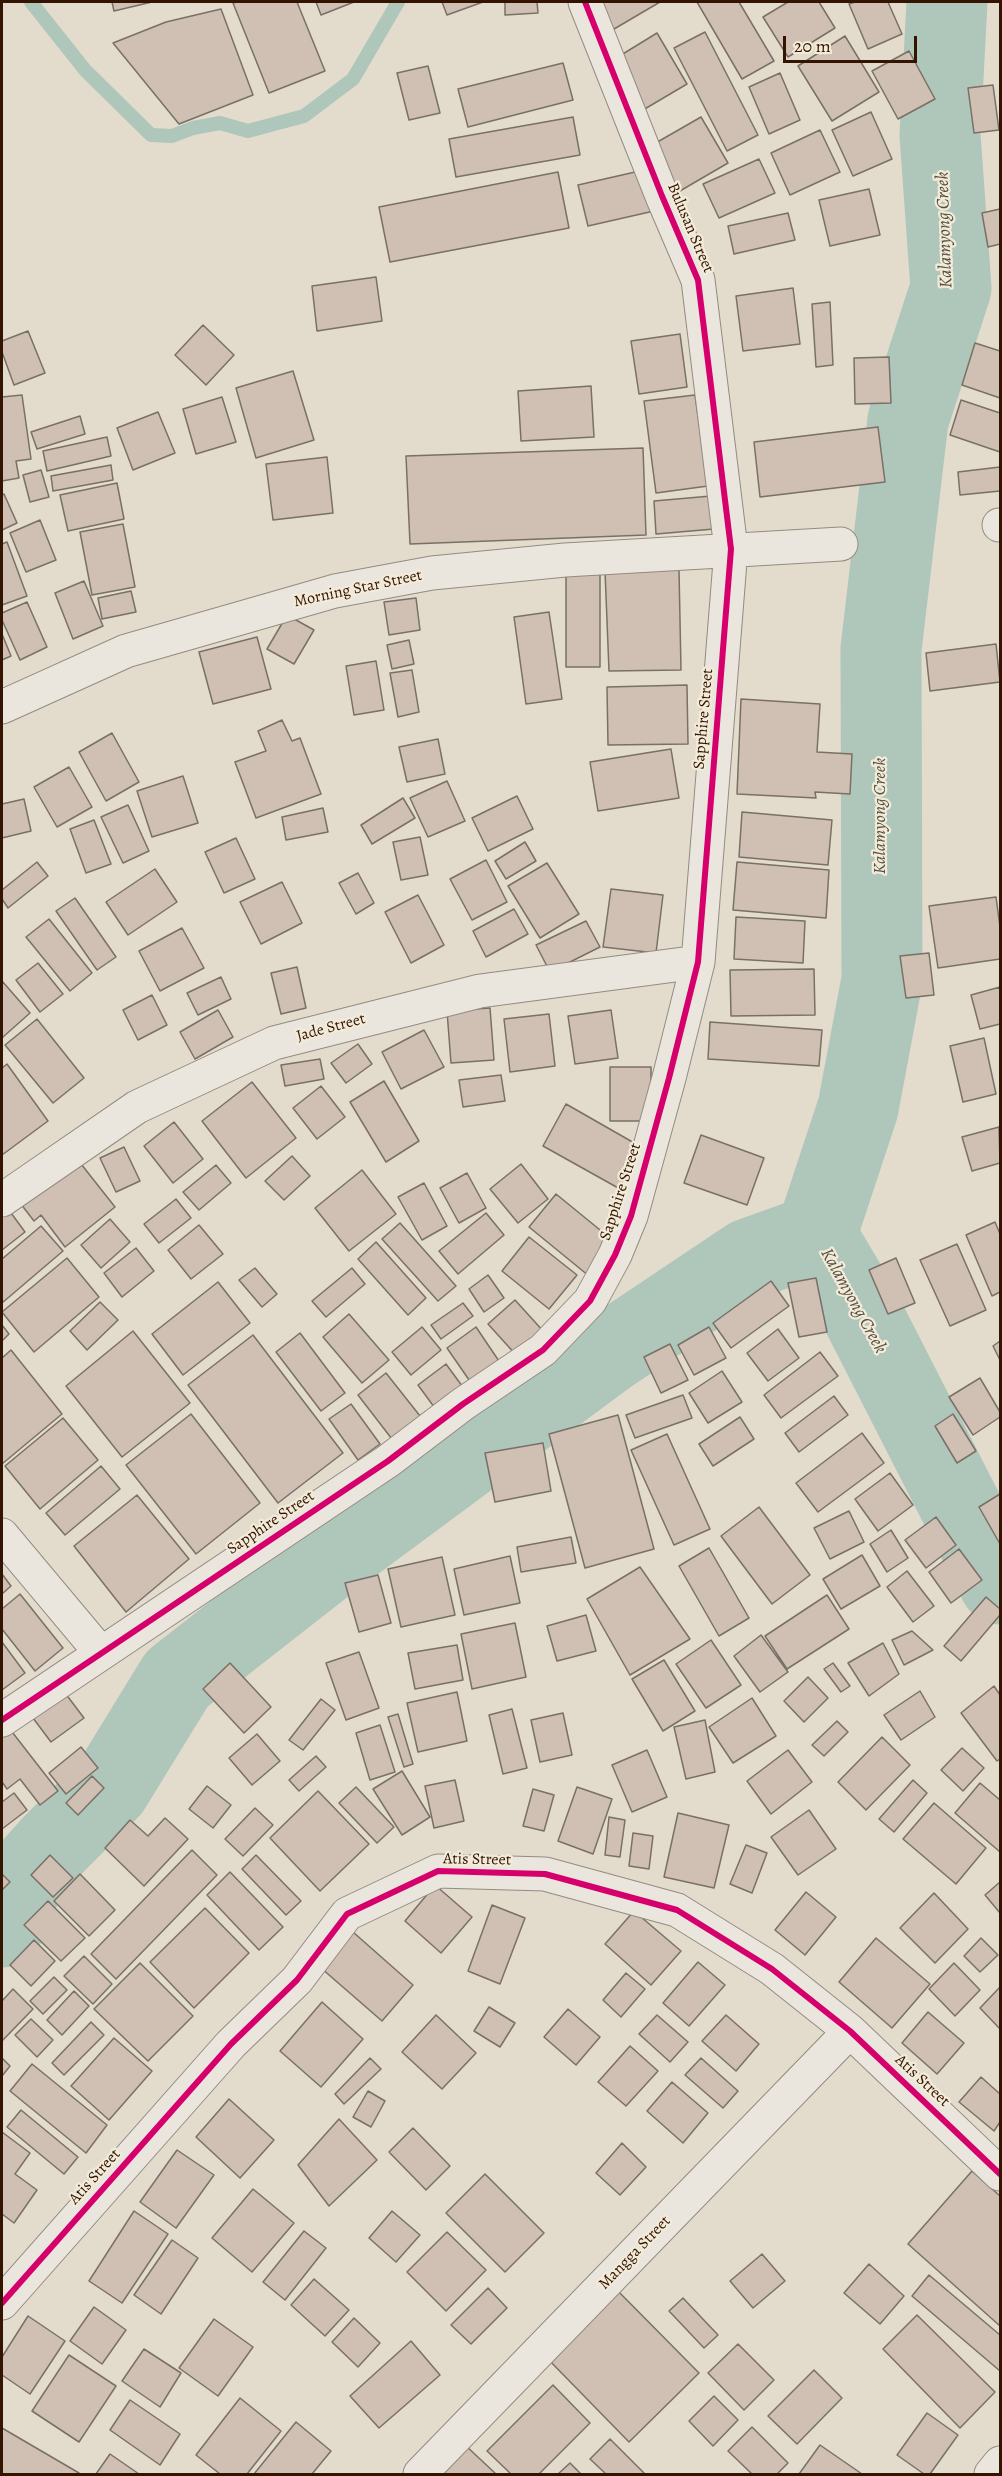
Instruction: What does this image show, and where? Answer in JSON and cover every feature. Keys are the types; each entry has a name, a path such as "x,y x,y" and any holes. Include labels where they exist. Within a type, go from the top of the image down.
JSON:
{"street":[{"name":"Bulusan Street","path":"585,2 698,280 731,549"},
{"name":"Morning Star Street","path":"2,707 126,651 335,591 432,573 565,560 841,544"},
{"name":"Sapphire Street","path":"2,1720 100,1652 388,1461 463,1404 543,1350 590,1301 615,1255 631,1216 698,962 731,549"},
{"name":"Jade Street","path":"2,1200 137,1107 274,1043 480,991 698,962"},
{"path":"2,1535 100,1652"},
{"name":"Atis Street","path":"2,2303 231,2044 297,1980 346,1914 438,1871 545,1874 677,1910 772,1969 850,2031 1000,2174"},
{"name":"Mangga Street","path":"420,2475 850,2031"},
{"path":"991,2475 1000,2463"}],"building":[{"path":"112,2 152,2 114,11"},
{"path":"297,2 325,71 269,93 233,3"},
{"path":"316,2 354,2 321,15"},
{"path":"442,2 483,2 447,15"},
{"path":"505,2 537,2 538,13 505,15"},
{"path":"591,2 660,2 609,32"},
{"path":"697,2 739,2 774,61 742,79"},
{"path":"788,2 819,2 835,28 788,57 763,17"},
{"path":"888,2 902,34 868,49 849,4"},
{"path":"221,9 253,95 179,124 113,43 166,22"},
{"path":"705,32 758,135 727,151 674,48"},
{"path":"657,33 687,84 643,110 613,60"},
{"path":"845,36 879,92 832,121 798,66"},
{"path":"909,51 935,99 898,119 872,71"},
{"path":"563,63 573,100 468,127 458,89"},
{"path":"428,66 440,113 409,120 397,73"},
{"path":"780,73 800,120 769,134 749,87"},
{"path":"993,85 999,130 974,133 968,88"},
{"path":"871,112 892,159 853,176 832,130"},
{"path":"573,117 580,155 456,177 449,139"},
{"path":"701,117 728,163 673,195 647,148"},
{"path":"820,130 840,172 790,195 771,153"},
{"path":"759,159 775,193 719,218 703,184"},
{"path":"644,170 654,211 588,226 578,185"},
{"path":"558,172 569,228 390,262 379,207"},
{"path":"869,189 880,235 830,246 819,200"},
{"path":"1000,209 1000,244 988,247 982,213"},
{"path":"788,213 795,240 734,254 728,226"},
{"path":"376,277 382,321 317,331 312,286"},
{"path":"793,288 800,344 743,351 736,296"},
{"path":"830,302 833,365 816,367 812,304"},
{"path":"203,325 234,355 206,385 175,355"},
{"path":"28,331 45,373 14,385 2,352 2,341"},
{"path":"680,334 687,387 639,394 631,341"},
{"path":"975,343 1000,351 1000,398 962,385"},
{"path":"889,357 891,403 855,404 854,358"},
{"path":"293,371 314,440 256,458 236,388"},
{"path":"591,386 594,437 521,441 518,391"},
{"path":"22,395 31,459 16,461 19,478 2,481 2,397"},
{"path":"695,395 708,486 656,493 644,401"},
{"path":"222,397 236,442 196,454 183,409"},
{"path":"961,400 1000,413 1000,452 950,435"},
{"path":"158,412 175,453 133,470 117,428"},
{"path":"80,416 85,434 37,449 31,432"},
{"path":"878,427 885,482 760,497 754,442"},
{"path":"107,437 111,456 47,471 43,451"},
{"path":"643,448 646,535 410,544 406,456"},
{"path":"327,457 333,513 273,520 266,464"},
{"path":"111,465 113,480 53,491 51,476"},
{"path":"1000,467 1000,491 960,495 958,472"},
{"path":"41,470 49,497 30,502 23,475"},
{"path":"117,483 124,519 68,531 60,495"},
{"path":"4,494 17,523 2,530 2,495"},
{"path":"711,496 714,529 656,534 654,501"},
{"path":"40,520 56,560 26,572 10,533"},
{"path":"123,524 135,587 92,595 80,532"},
{"path":"7,542 27,596 2,605 2,544"},
{"path":"679,570 681,670 609,671 605,571"},
{"path":"566,571 600,571 600,667 566,667"},
{"path":"84,581 103,626 73,639 55,593"},
{"path":"131,591 136,612 102,619 98,598"},
{"path":"416,598 420,630 389,635 384,602"},
{"path":"27,602 47,647 20,660 2,620 2,613"},
{"path":"549,612 562,699 526,704 514,617"},
{"path":"287,615 314,630 294,664 267,649"},
{"path":"2,634 11,656 2,660"},
{"path":"257,637 271,689 213,704 199,652"},
{"path":"409,640 414,664 392,669 387,645"},
{"path":"996,644 1000,682 930,691 926,653"},
{"path":"376,661 384,710 354,715 346,666"},
{"path":"412,670 419,712 398,717 390,673"},
{"path":"687,685 688,744 608,745 607,687"},
{"path":"741,699 820,704 817,752 852,754 850,794 815,792 816,798 737,794"},
{"path":"282,720 292,741 300,738 321,794 256,818 235,762 266,751 258,731"},
{"path":"112,733 139,782 106,801 79,752"},
{"path":"438,739 445,774 407,782 399,747"},
{"path":"671,749 679,798 598,811 590,762"},
{"path":"69,767 92,807 57,827 34,787"},
{"path":"183,776 198,823 152,837 137,791"},
{"path":"447,781 465,821 428,837 410,798"},
{"path":"517,796 533,829 488,851 472,818"},
{"path":"403,798 415,818 372,844 361,825"},
{"path":"24,799 31,831 2,838 2,804"},
{"path":"128,805 149,851 123,863 101,817"},
{"path":"323,808 328,832 286,840 282,817"},
{"path":"742,812 832,820 828,865 739,857"},
{"path":"94,820 111,864 86,873 70,829"},
{"path":"420,837 428,875 401,880 393,842"},
{"path":"236,838 255,879 224,893 205,852"},
{"path":"525,842 536,861 506,879 495,861"},
{"path":"486,860 507,902 472,920 450,879"},
{"path":"37,862 48,876 8,908 2,899 2,890"},
{"path":"737,862 829,870 826,918 733,910"},
{"path":"547,863 579,914 540,938 508,886"},
{"path":"155,869 177,902 128,935 106,902"},
{"path":"358,873 374,903 356,914 339,883"},
{"path":"282,882 302,923 261,944 240,902"},
{"path":"611,889 663,895 656,953 603,947"},
{"path":"418,895 444,945 411,963 385,912"},
{"path":"996,897 1000,927 1000,959 938,968 929,906"},
{"path":"75,898 116,957 97,970 56,911"},
{"path":"514,909 528,934 486,957 473,931"},
{"path":"736,917 805,921 803,963 734,959"},
{"path":"49,919 92,973 70,991 26,937"},
{"path":"586,921 600,947 550,972 536,945"},
{"path":"182,928 204,968 160,991 139,951"},
{"path":"929,953 934,995 906,998 900,956"},
{"path":"38,963 63,994 40,1012 16,980"},
{"path":"297,967 306,1008 281,1014 271,973"},
{"path":"814,969 815,1015 731,1016 730,970"},
{"path":"221,977 231,999 198,1015 187,993"},
{"path":"2,981 30,1013 3,1037 2,1036"},
{"path":"1000,987 1000,1024 980,1029 971,995"},
{"path":"152,995 167,1025 138,1040 123,1010"},
{"path":"490,1008 494,1060 451,1063 447,1011"},
{"path":"218,1010 233,1037 195,1059 180,1032"},
{"path":"611,1010 618,1058 575,1064 568,1016"},
{"path":"549,1014 555,1066 510,1072 504,1019"},
{"path":"37,1019 84,1078 53,1103 5,1045"},
{"path":"710,1022 822,1030 819,1066 708,1059"},
{"path":"424,1030 444,1067 401,1089 382,1052"},
{"path":"984,1038 996,1094 963,1102 950,1046"},
{"path":"358,1044 372,1064 346,1083 331,1063"},
{"path":"320,1059 324,1079 285,1086 281,1065"},
{"path":"7,1064 48,1121 2,1155 2,1068"},
{"path":"610,1067 651,1067 651,1121 610,1121"},
{"path":"501,1075 505,1101 463,1107 459,1080"},
{"path":"384,1081 419,1141 386,1162 350,1102"},
{"path":"252,1082 296,1138 246,1178 202,1121"},
{"path":"321,1086 345,1117 317,1139 293,1108"},
{"path":"566,1104 643,1148 620,1189 543,1146"},
{"path":"174,1122 203,1159 173,1183 144,1146"},
{"path":"999,1127 1000,1163 972,1171 962,1137"},
{"path":"701,1135 764,1158 747,1205 684,1183"},
{"path":"124,1147 140,1181 116,1192 100,1158"},
{"path":"74,1155 115,1207 65,1247 41,1215 34,1221 17,1199"},
{"path":"292,1156 310,1176 284,1200 265,1181"},
{"path":"521,1164 548,1199 518,1223 490,1189"},
{"path":"216,1165 231,1183 199,1210 183,1192"},
{"path":"362,1170 396,1214 349,1251 315,1208"},
{"path":"467,1173 486,1208 459,1223 440,1188"},
{"path":"424,1183 447,1226 422,1240 398,1197"},
{"path":"556,1194 616,1243 589,1276 529,1227"},
{"path":"176,1199 191,1218 159,1243 144,1224"},
{"path":"2,1203 25,1232 2,1250"},
{"path":"486,1213 504,1235 458,1274 439,1251"},
{"path":"110,1219 130,1242 101,1268 81,1245"},
{"path":"995,1222 1000,1234 1000,1292 992,1296 966,1235"},
{"path":"400,1223 456,1286 438,1301 382,1239"},
{"path":"199,1225 223,1254 191,1279 168,1250"},
{"path":"41,1226 63,1251 2,1303 2,1259"},
{"path":"529,1237 577,1275 549,1309 502,1271"},
{"path":"376,1242 426,1298 408,1315 358,1259"},
{"path":"957,1244 986,1310 950,1326 920,1260"},
{"path":"136,1248 154,1271 122,1297 104,1273"},
{"path":"67,1258 99,1297 34,1352 2,1312"},
{"path":"896,1258 915,1303 888,1314 869,1270"},
{"path":"255,1268 277,1294 262,1307 239,1280"},
{"path":"352,1268 365,1284 326,1317 312,1301"},
{"path":"488,1275 504,1298 484,1312 469,1289"},
{"path":"816,1278 827,1332 799,1337 788,1283"},
{"path":"771,1281 789,1306 731,1348 713,1323"},
{"path":"218,1282 250,1323 183,1375 152,1334"},
{"path":"515,1300 544,1332 517,1356 488,1324"},
{"path":"100,1302 118,1320 87,1350 70,1331"},
{"path":"463,1303 473,1316 441,1339 431,1325"},
{"path":"349,1314 389,1360 362,1383 323,1337"},
{"path":"2,1325 9,1334 2,1341"},
{"path":"422,1327 441,1350 411,1375 392,1352"},
{"path":"476,1327 505,1370 476,1390 447,1348"},
{"path":"709,1327 726,1358 694,1375 678,1345"},
{"path":"778,1329 799,1358 768,1381 747,1353"},
{"path":"133,1331 190,1403 122,1457 66,1386"},
{"path":"300,1333 345,1393 321,1411 276,1352"},
{"path":"253,1335 343,1453 278,1503 188,1385"},
{"path":"1000,1341 1000,1360 993,1346"},
{"path":"670,1344 688,1380 661,1393 644,1357"},
{"path":"11,1350 62,1414 2,1464 2,1358"},
{"path":"820,1352 838,1376 781,1418 764,1395"},
{"path":"446,1364 468,1394 440,1415 418,1385"},
{"path":"722,1371 742,1402 708,1423 689,1393"},
{"path":"386,1373 424,1421 395,1443 358,1395"},
{"path":"980,1378 1000,1412 1000,1417 973,1435 949,1397"},
{"path":"683,1395 692,1418 635,1438 626,1415"},
{"path":"834,1396 848,1415 799,1452 785,1433"},
{"path":"351,1404 380,1444 358,1460 329,1419"},
{"path":"191,1414 260,1503 196,1554 126,1465"},
{"path":"953,1414 976,1451 957,1463 935,1426"},
{"path":"618,1415 654,1549 585,1568 549,1434"},
{"path":"740,1417 754,1439 713,1466 699,1444"},
{"path":"63,1418 98,1460 40,1509 5,1466"},
{"path":"862,1433 884,1463 818,1512 796,1483"},
{"path":"667,1434 710,1529 674,1545 631,1450"},
{"path":"543,1443 551,1491 495,1502 485,1453"},
{"path":"101,1466 120,1489 65,1535 46,1513"},
{"path":"890,1473 913,1505 878,1531 855,1499"},
{"path":"1000,1494 1000,1544 979,1507"},
{"path":"137,1495 189,1559 126,1612 74,1546"},
{"path":"759,1507 810,1575 772,1604 721,1536"},
{"path":"849,1511 864,1542 830,1559 814,1528"},
{"path":"936,1517 956,1545 926,1568 905,1540"},
{"path":"891,1530 908,1558 887,1572 870,1544"},
{"path":"571,1537 576,1563 521,1572 517,1547"},
{"path":"709,1548 749,1618 719,1636 679,1566"},
{"path":"959,1549 982,1580 951,1603 929,1572"},
{"path":"862,1555 880,1586 841,1609 823,1579"},
{"path":"510,1556 520,1603 464,1615 454,1569"},
{"path":"442,1557 455,1615 401,1627 388,1569"},
{"path":"640,1567 690,1639 630,1675 587,1599"},
{"path":"907,1571 934,1606 913,1622 887,1587"},
{"path":"2,1574 11,1586 2,1594"},
{"path":"378,1575 391,1623 359,1632 345,1583"},
{"path":"20,1594 63,1648 35,1671 2,1629 2,1609"},
{"path":"827,1595 849,1629 787,1669 765,1636"},
{"path":"986,1597 1000,1609 1000,1615 961,1661 944,1646"},
{"path":"586,1615 596,1651 557,1661 547,1626"},
{"path":"515,1623 526,1677 472,1689 461,1634"},
{"path":"912,1631 933,1650 904,1665 892,1640"},
{"path":"761,1635 788,1672 760,1692 734,1656"},
{"path":"711,1640 741,1685 706,1708 676,1664"},
{"path":"2,1642 25,1673 2,1690"},
{"path":"883,1643 899,1674 869,1696 848,1663"},
{"path":"457,1645 463,1680 415,1689 408,1653"},
{"path":"359,1652 379,1708 346,1720 326,1663"},
{"path":"664,1660 695,1711 663,1731 632,1679"},
{"path":"230,1663 271,1707 244,1733 203,1689"},
{"path":"833,1663 850,1686 841,1692 824,1669"},
{"path":"808,1677 828,1698 804,1722 784,1701"},
{"path":"994,1686 1000,1695 1000,1759 997,1761 961,1713"},
{"path":"62,1689 84,1718 51,1742 30,1714"},
{"path":"920,1691 935,1717 901,1740 884,1715"},
{"path":"457,1692 467,1741 418,1752 407,1703"},
{"path":"752,1698 776,1736 733,1763 709,1727"},
{"path":"321,1699 335,1710 303,1750 289,1740"},
{"path":"512,1709 527,1768 503,1774 489,1715"},
{"path":"563,1713 572,1755 540,1762 531,1720"},
{"path":"398,1714 413,1764 404,1767 388,1717"},
{"path":"705,1720 715,1772 686,1779 674,1727"},
{"path":"837,1721 848,1732 824,1756 812,1745"},
{"path":"380,1725 395,1772 370,1780 356,1733"},
{"path":"9,1728 58,1791 40,1805 20,1779 7,1789 2,1782 2,1734"},
{"path":"257,1734 280,1761 252,1785 229,1758"},
{"path":"882,1737 910,1765 866,1810 838,1782"},
{"path":"81,1747 98,1768 66,1794 49,1773"},
{"path":"962,1748 984,1768 963,1791 941,1770"},
{"path":"647,1750 667,1797 632,1812 612,1765"},
{"path":"788,1750 812,1782 771,1814 747,1781"},
{"path":"316,1756 326,1767 299,1791 289,1780"},
{"path":"402,1771 430,1817 402,1835 373,1789"},
{"path":"92,1776 104,1788 78,1815 66,1803"},
{"path":"455,1780 464,1821 434,1828 425,1786"},
{"path":"913,1780 927,1793 894,1832 879,1819"},
{"path":"980,1783 1000,1800 1000,1852 955,1813"},
{"path":"207,1786 231,1805 213,1828 189,1809"},
{"path":"356,1787 394,1827 377,1843 339,1803"},
{"path":"577,1787 612,1799 593,1854 558,1841"},
{"path":"533,1789 554,1795 544,1831 523,1826"},
{"path":"318,1791 369,1844 320,1891 270,1838"},
{"path":"14,1793 27,1810 2,1829 2,1802"},
{"path":"934,1803 986,1848 956,1884 903,1839"},
{"path":"255,1808 273,1825 243,1856 225,1839"},
{"path":"809,1810 836,1849 798,1875 771,1837"},
{"path":"678,1813 729,1825 714,1888 664,1877"},
{"path":"609,1817 625,1820 620,1857 605,1855"},
{"path":"165,1818 188,1839 144,1886 105,1848 130,1820 148,1836"},
{"path":"633,1833 653,1836 649,1869 629,1866"},
{"path":"746,1845 767,1853 752,1893 730,1884"},
{"path":"192,1850 217,1875 116,1979 91,1954"},
{"path":"50,1855 73,1878 53,1897 31,1875"},
{"path":"256,1855 301,1901 286,1915 242,1869"},
{"path":"230,1872 283,1927 259,1950 207,1895"},
{"path":"2,1874 10,1882 2,1890"},
{"path":"80,1874 115,1910 89,1936 54,1901"},
{"path":"1000,1882 1000,1913 985,1895"},
{"path":"435,1885 472,1917 441,1953 405,1921"},
{"path":"806,1892 836,1917 805,1955 775,1930"},
{"path":"934,1893 968,1929 935,1963 900,1928"},
{"path":"48,1901 85,1938 61,1961 24,1925"},
{"path":"492,1905 525,1918 500,1984 468,1971"},
{"path":"205,1908 249,1953 194,2008 150,1962"},
{"path":"634,1911 681,1951 651,1985 605,1944"},
{"path":"353,1932 413,1985 382,2021 321,1968"},
{"path":"876,1938 930,1984 892,2028 839,1982"},
{"path":"981,1938 998,1955 980,1972 964,1956"},
{"path":"34,1940 55,1961 31,1986 10,1965"},
{"path":"84,1956 112,1984 93,2004 64,1976"},
{"path":"698,1962 725,1985 689,2026 663,2003"},
{"path":"140,1963 193,2016 148,2061 94,2009"},
{"path":"954,1963 980,1990 955,2016 929,1989"},
{"path":"626,1973 645,1989 621,2017 603,2000"},
{"path":"54,1977 67,1990 43,2014 30,2001"},
{"path":"1000,1987 1000,2029 980,2008"},
{"path":"13,1989 33,2009 2,2041 2,2001"},
{"path":"74,1991 89,2006 62,2035 47,2020"},
{"path":"322,2002 363,2039 321,2087 280,2051"},
{"path":"489,2007 515,2023 500,2047 474,2031"},
{"path":"568,2009 600,2037 576,2065 544,2037"},
{"path":"928,2012 964,2043 937,2074 902,2043"},
{"path":"436,2015 476,2053 442,2089 402,2052"},
{"path":"657,2015 688,2042 670,2062 639,2034"},
{"path":"726,2015 759,2044 736,2071 702,2041"},
{"path":"31,2019 53,2040 37,2057 15,2035"},
{"path":"91,2022 104,2035 64,2075 52,2063"},
{"path":"114,2038 152,2071 109,2120 71,2086"},
{"path":"630,2046 658,2071 626,2106 598,2082"},
{"path":"2,2058 10,2066 2,2076"},
{"path":"370,2058 381,2069 344,2104 335,2094"},
{"path":"701,2058 738,2091 723,2108 685,2075"},
{"path":"32,2064 107,2125 86,2153 10,2091"},
{"path":"981,2077 1000,2094 1000,2122 994,2131 959,2102"},
{"path":"672,2082 708,2113 683,2143 647,2111"},
{"path":"368,2091 385,2101 371,2127 353,2117"},
{"path":"229,2099 274,2140 240,2178 196,2137"},
{"path":"21,2110 78,2157 64,2174 7,2127"},
{"path":"339,2119 377,2160 329,2206 298,2165"},
{"path":"413,2128 450,2166 426,2190 389,2152"},
{"path":"2,2132 30,2153 15,2174 37,2190 14,2223 2,2214"},
{"path":"622,2143 646,2167 620,2195 596,2173"},
{"path":"177,2150 214,2175 176,2228 140,2202"},
{"path":"972,2171 1000,2196 1000,2326 908,2244"},
{"path":"485,2174 544,2233 505,2272 446,2213"},
{"path":"253,2189 294,2223 252,2272 212,2238"},
{"path":"134,2211 168,2234 122,2303 89,2281"},
{"path":"392,2211 420,2235 396,2262 369,2238"},
{"path":"304,2231 326,2248 285,2300 263,2282"},
{"path":"447,2232 486,2270 446,2311 407,2272"},
{"path":"172,2240 198,2258 161,2314 134,2295"},
{"path":"762,2254 785,2281 753,2308 730,2281"},
{"path":"869,2264 904,2296 880,2324 844,2293"},
{"path":"929,2275 1000,2335 1000,2371 912,2296"},
{"path":"314,2279 349,2310 325,2336 291,2305"},
{"path":"613,2286 699,2373 629,2442 544,2355"},
{"path":"488,2288 507,2308 471,2344 451,2325"},
{"path":"683,2298 718,2335 704,2348 669,2311"},
{"path":"94,2307 126,2330 102,2364 70,2341"},
{"path":"917,2315 995,2392 960,2428 883,2349"},
{"path":"28,2316 65,2341 30,2394 2,2375 2,2357"},
{"path":"354,2318 380,2343 358,2367 332,2342"},
{"path":"214,2319 253,2347 218,2396 179,2368"},
{"path":"411,2341 440,2375 379,2428 350,2396"},
{"path":"738,2344 774,2380 744,2410 708,2373"},
{"path":"144,2349 181,2373 160,2407 122,2381"},
{"path":"69,2355 116,2386 79,2442 32,2411"},
{"path":"814,2370 842,2398 797,2444 768,2416"},
{"path":"553,2385 590,2423 539,2474 511,2474 487,2451"},
{"path":"714,2396 738,2420 713,2446 689,2421"},
{"path":"240,2398 281,2431 247,2474 220,2474 196,2455"},
{"path":"130,2400 180,2434 160,2465 110,2430"},
{"path":"927,2413 958,2435 930,2474 924,2474 897,2455"},
{"path":"296,2422 331,2451 312,2474 254,2474"},
{"path":"752,2427 788,2463 777,2474 752,2474 728,2451"},
{"path":"2,2428 79,2473 2,2474"},
{"path":"610,2439 645,2474 606,2474 590,2459"},
{"path":"464,2444 496,2474 437,2474"},
{"path":"820,2445 862,2474 799,2474"},
{"path":"110,2454 139,2474 96,2474"},
{"path":"570,2463 581,2474 558,2474"}],"waterway":[{"path":"31,2 85,70 151,135 172,136 193,128 220,123 248,131 304,116 353,79 398,2"},
{"name":"Kalamyong Creek","path":"947,2 940,135 951,288 908,420 881,649 882,980 858,1108 816,1235 856,1302 1000,1584"},
{"path":"2,1927 6,1923 26,1875 110,1788 177,1679 329,1560 610,1352 749,1259 816,1235"}],"cycle path":[{"path":"2,1720 388,1461 463,1404 543,1350 590,1301 615,1255 631,1216 698,962 731,549 698,280 585,2"},
{"path":"2,2303 231,2044 297,1980 347,1914 438,1871 545,1874 677,1910 772,1969 850,2031 1000,2174"}]}
